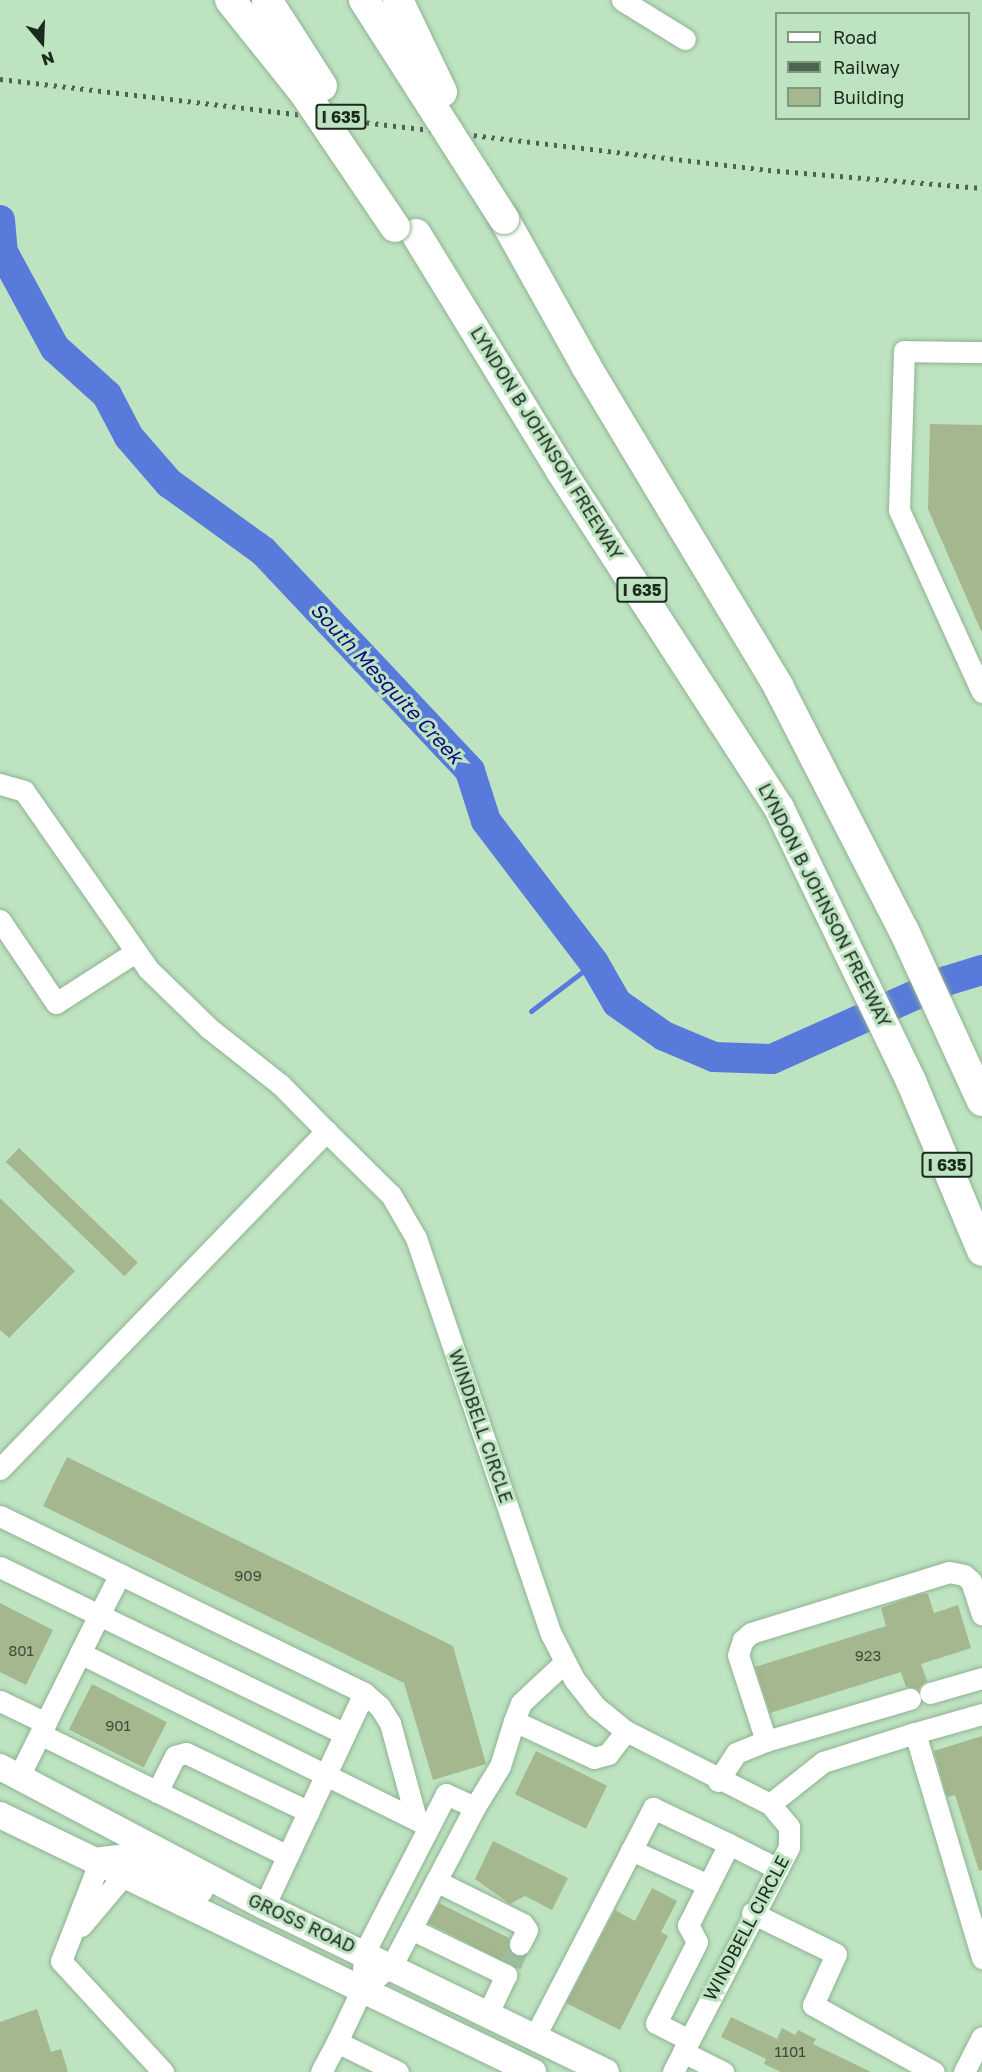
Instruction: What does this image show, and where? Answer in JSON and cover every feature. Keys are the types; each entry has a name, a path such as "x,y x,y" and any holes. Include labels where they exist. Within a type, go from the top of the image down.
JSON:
{"highway":[{"path":"230,0 303,91 406,230"},
{"name":"I 635","path":"267,0 406,230"},
{"path":"364,0 504,219 778,686 904,931 982,1101"},
{"path":"398,0 504,219"},
{"name":"LYNDON B JOHNSON FREEWAY","path":"406,230 779,808 853,955 911,1081 982,1251"}],"main road":[{"name":"GROSS ROAD","path":"9,1772 264,1906 392,1965 606,2072"},
{"name":"GROSS ROAD","path":"0,1815 362,1989 500,2065 533,2072"},
{"path":"99,1863 104,1857 125,1857 193,1889 239,1893"}],"street":[{"path":"622,0 685,39"},
{"path":"982,352 904,351 899,510 982,692"},
{"name":"WINDBELL CIRCLE","path":"0,784 24,791 134,953 210,1029 281,1085 391,1195 416,1238 564,1664 585,1695 626,1731 718,1781 770,1804 784,1817 791,1836 778,1869 752,1913 673,2072"},
{"path":"0,920 10,947 56,1003 134,953"},
{"path":"0,1468 326,1131"},
{"path":"0,1515 364,1693 381,1707 390,1723 423,1822"},
{"path":"0,1567 345,1734"},
{"path":"766,1741 738,1655 743,1640 751,1632 949,1572 964,1575 971,1581 982,1614"},
{"path":"9,1772 43,1729 120,1574"},
{"path":"80,1653 423,1822"},
{"path":"362,1989 392,1965 475,1807 500,1766 520,1703 564,1664"},
{"path":"930,1693 982,1678"},
{"path":"264,1906 364,1693"},
{"path":"718,1781 736,1753 766,1741 910,1699"},
{"path":"0,1701 43,1729 157,1792 288,1856"},
{"path":"770,1804 824,1762 982,1714"},
{"path":"514,1720 594,1758 608,1754 626,1731"},
{"path":"915,1733 982,1958"},
{"path":"157,1792 175,1756 186,1753 309,1812"},
{"path":"321,2072 362,1989 364,1953 423,1822 446,1794 475,1807"},
{"path":"535,2036 653,1809 778,1869"},
{"path":"723,2072 656,2024 697,1942 688,1925 729,1844"},
{"path":"632,1851 708,1885"},
{"path":"99,1863 72,1938 61,1961 163,2072"},
{"path":"72,1938 124,1875"},
{"path":"436,1881 522,1924 527,1930 520,1944"},
{"path":"752,1913 836,1954 813,2005 934,2072"},
{"path":"411,1929 508,1970 488,2013"},
{"path":"964,2072 982,2037"},
{"path":"337,2042 398,2072"}],"building":[{"path":"930,424 982,425 982,633 928,509"},
{"path":"19,1148 138,1263 124,1276 6,1162"},
{"path":"0,1198 75,1271 9,1338 0,1330"},
{"path":"67,1457 453,1646 486,1764 433,1780 404,1683 43,1506"},
{"path":"920,1594 928,1594 934,1613 958,1605 971,1648 921,1664 927,1681 918,1689 906,1687 901,1672 770,1713 755,1667 886,1626 881,1608"},
{"path":"0,1603 53,1630 26,1685 0,1672"},
{"path":"92,1684 167,1722 144,1768 69,1729"},
{"path":"982,1736 982,1870 979,1871 955,1795 947,1797 934,1751"},
{"path":"536,1751 607,1786 586,1829 515,1794"},
{"path":"493,1841 568,1878 552,1910 525,1896 510,1904 475,1879"},
{"path":"652,1888 677,1901 661,1932 668,1936 620,2030 566,2003 615,1910 635,1921"},
{"path":"439,1903 509,1938 510,1951 522,1956 516,1968 428,1923"},
{"path":"37,2009 51,2052 61,2049 68,2072 0,2072 0,2022"},
{"path":"731,2017 777,2039 782,2028 795,2035 798,2030 816,2039 813,2044 871,2072 781,2072 764,2064 766,2059 721,2037"}],"waterway":[{"name":"South Mesquite Creek","path":"0,220 3,252 55,348 107,395 129,437 169,483 263,551 470,771 486,821 594,963 617,1003 664,1036 714,1057 772,1059 946,981 982,970"},
{"name":"South Mesquite Creek","path":"0,263 3,252"},
{"path":"531,1011 594,963"}],"tunnel":[{"path":"511,1965 520,1944"}],"railway":[{"path":"0,79 768,170 982,188"}]}
